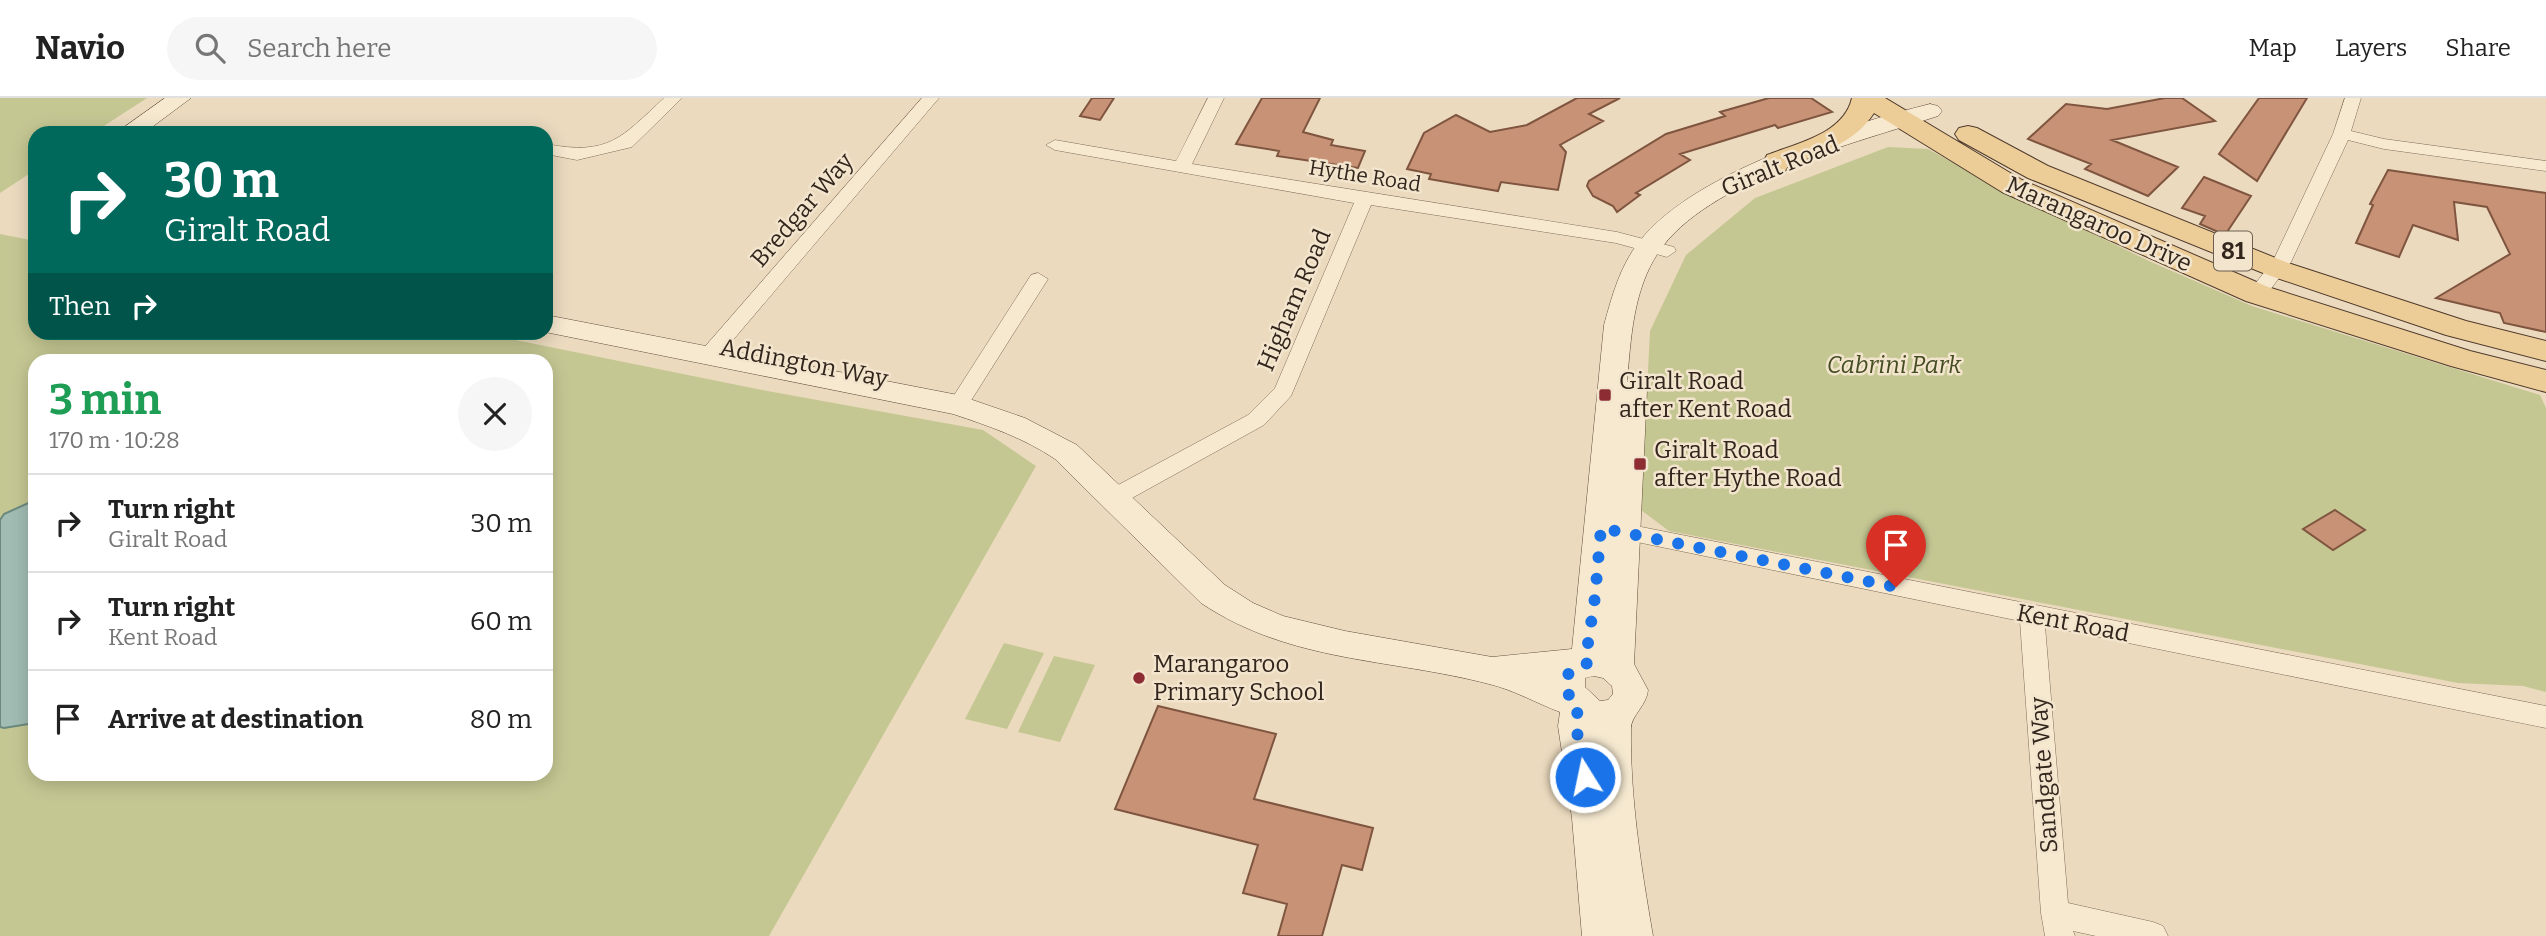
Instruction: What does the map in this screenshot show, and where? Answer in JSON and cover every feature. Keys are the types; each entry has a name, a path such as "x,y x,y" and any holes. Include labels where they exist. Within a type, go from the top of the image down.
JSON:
{"main road":[{"name":"Marangaroo Drive","path":"1866,98 1919,115 2038,172 2278,269 2458,328 2546,351"},
{"path":"1775,165 1776,161 1852,127 1865,110 1866,98"},
{"name":"Marangaroo Drive","path":"1919,115 2012,186 2257,294 2462,359 2546,381"}],"street":[{"path":"126,126 168,98"},
{"path":"138,126 180,98"},
{"path":"553,150 577,155 626,143 674,98"},
{"name":"Bredgar Way","path":"713,350 931,98"},
{"path":"1181,167 1216,98"},
{"path":"2257,294 2278,269 2342,134 2353,98"},
{"name":"Giralt Road","path":"1658,249 1667,228 1718,189 1775,165 1919,115"},
{"name":"Giralt Road","path":"1595,665 1587,650 1595,597 1613,530 1618,325 1634,274 1658,249 1708,213 1758,184 1919,115"},
{"path":"2342,134 2384,144 2546,166"},
{"name":"Hythe Road","path":"1055,145 1365,200 1617,238 1658,249"},
{"name":"Higham Road","path":"1115,497 1256,420 1284,391 1365,200"},
{"path":"962,400 1038,279"},
{"name":"Addington Way","path":"553,315 962,400 1048,439 1115,497 1213,594 1233,610 1255,621 1304,636 1491,670 1587,708"},
{"name":"Addington Way","path":"553,325 713,350"},
{"name":"Kent Road","path":"1613,530 2546,717"},
{"name":"Sandgate Way","path":"2032,614 2057,924"},
{"name":"Addington Way","path":"1491,670 1566,662 1595,665"},
{"path":"1587,708 1627,705 1631,694 1629,682 1595,665 1570,671 1566,680 1567,694 1615,731 1613,795 1633,936"},
{"path":"1587,708 1576,726 1589,805 1602,936"},
{"path":"2057,924 2153,936"}],"green space":[{"path":"0,98 147,98 104,126 28,126 28,175 0,193"},
{"name":"Cabrini Park","path":"1888,147 1928,149 2003,190 2149,261 2252,306 2540,395 2546,408 2546,692 2523,686 2458,683 1669,531 1641,510 1650,331 1686,255 1755,198"},
{"path":"0,234 28,240 28,340 516,340 762,390 983,430 1036,466 769,936 0,936"},
{"path":"1004,643 1044,653 1007,729 965,719"},
{"path":"1054,656 1095,665 1060,742 1018,732"}],"water":[{"path":"28,503 28,724 4,728 0,727 0,520 4,514"}],"building":[{"path":"1092,98 1114,98 1100,120 1080,116"},
{"path":"1262,98 1320,98 1303,132 1333,140 1331,145 1365,151 1358,168 1277,156 1279,151 1236,144"},
{"path":"1577,98 1620,98 1589,114 1603,121 1560,145 1566,152 1558,190 1501,182 1498,191 1429,179 1431,174 1407,169 1424,133 1456,115 1490,132 1527,125"},
{"path":"1769,98 1811,98 1832,112 1778,128 1775,125 1680,154 1690,160 1636,193 1640,195 1617,212 1613,206 1593,196 1587,186 1589,181 1666,134 1725,116 1720,112"},
{"path":"2165,98 2182,98 2215,121 2112,140 2178,167 2148,196 2085,169 2091,164 2028,139 2066,104 2107,109"},
{"path":"2259,98 2307,98 2257,181 2219,154"},
{"path":"2388,170 2546,193 2546,332 2504,323 2500,313 2436,298 2510,254 2487,207 2454,202 2458,240 2413,225 2399,257 2356,243 2373,205 2370,204"},
{"path":"2204,177 2251,196 2225,235 2200,224 2205,216 2182,208"},
{"path":"2335,510 2365,530 2333,550 2303,529"},
{"path":"1158,706 1276,734 1254,799 1373,828 1362,870 1342,865 1322,936 1278,936 1287,904 1243,893 1258,845 1115,809"}],"place":[{"name":"Giralt Road after Kent Road","path":"1605,395"},
{"name":"Giralt Road after Hythe Road","path":"1640,464"},
{"name":"Marangaroo Primary School","path":"1139,678"}],"route":[{"path":"1585,777 1576,726 1578,706 1567,694 1566,680 1570,671 1588,663 1587,650 1601,528 1896,587"}]}
